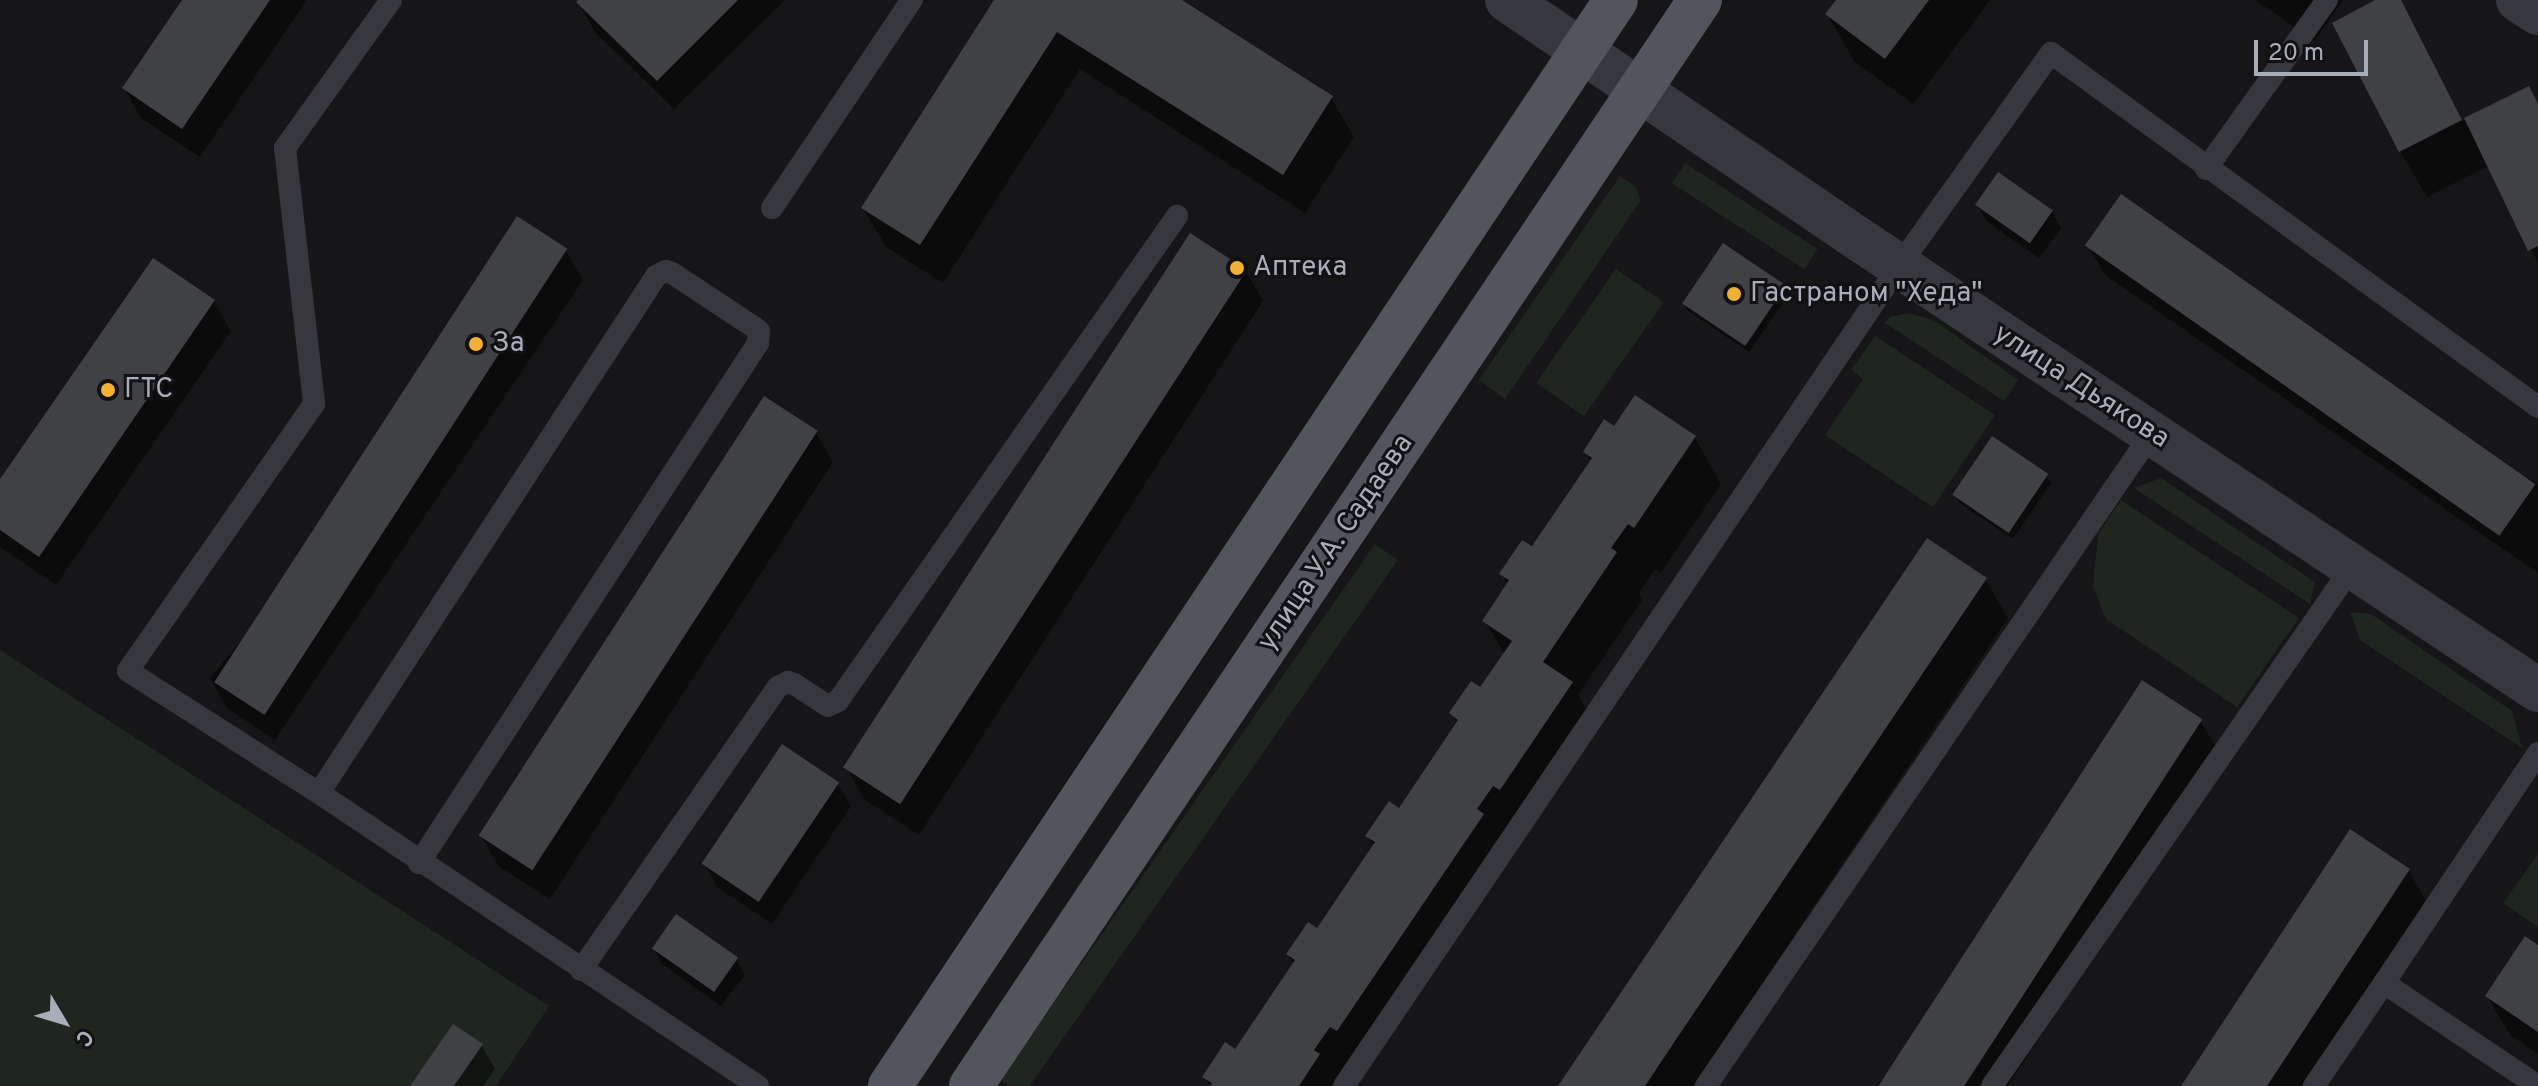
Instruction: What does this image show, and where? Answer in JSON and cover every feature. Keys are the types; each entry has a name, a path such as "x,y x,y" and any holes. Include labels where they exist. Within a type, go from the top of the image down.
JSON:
{"main road":[{"path":"890,1086 1616,0"},
{"name":"улица У.А. Садаева","path":"971,1086 1700,0"}],"street":[{"name":"улица Дьякова","path":"1507,0 1899,266 2538,690"},
{"path":"2518,0 2538,13"}],"lane":[{"path":"391,0 285,148 314,404 128,671 319,793 419,863 758,1086"},
{"path":"772,208 912,0"},
{"path":"2206,169 2327,0"},
{"path":"1344,1086 1899,266 2051,53 2206,169 2538,407"},
{"path":"581,970 778,687 788,682 794,684 828,706 838,701 1177,216"},
{"path":"319,793 656,276 672,273 754,327 759,331 758,343 419,863"},
{"path":"1706,1086 2152,433"},
{"path":"1992,1086 2352,567"},
{"path":"2314,1086 2538,753"},
{"path":"2384,983 2538,1086"}],"shaded area":[{"path":"1685,163 1818,249 1804,269 1672,183"},
{"path":"1620,176 1635,186 1641,200 1505,399 1479,380"},
{"path":"1616,269 1664,302 1584,416 1536,383"},
{"path":"1909,313 1935,321 2018,380 2004,401 1885,323 1890,317"},
{"path":"1875,336 1995,415 1933,507 1825,435 1863,379 1851,370"},
{"path":"2161,478 2315,582 2310,604 2134,488"},
{"path":"2121,500 2299,618 2237,707 2106,619 2093,587 2098,534"},
{"path":"1375,544 1398,560 1030,1086 1009,1086 1000,1080"},
{"path":"2350,612 2371,614 2512,711 2522,748 2360,640"},
{"path":"0,650 549,1006 496,1086 0,1086"},
{"path":"2538,854 2538,927 2503,903"}],"building":[{"path":"182,0 270,0 182,129 122,88"},
{"path":"738,0 657,81 576,2"},
{"path":"994,0 1182,0 1333,96 1283,175 1057,32 920,245 861,208"},
{"path":"1836,0 1929,0 1885,59 1825,14"},
{"path":"2375,0 2401,0 2462,120 2399,152 2332,23"},
{"path":"2529,86 2538,104 2538,246 2528,251 2464,118"},
{"path":"1998,172 2053,210 2030,243 1975,205"},
{"path":"2121,194 2535,484 2499,536 2085,246"},
{"path":"517,216 567,249 265,715 214,682"},
{"path":"1190,233 1247,270 900,804 843,767"},
{"name":"Гастраном \"Хеда\"","path":"1723,243 1786,285 1745,346 1682,304"},
{"name":"ГТС","path":"153,258 215,300 39,557 0,530 0,479"},
{"path":"1635,395 1696,436 1634,528 1628,524 1611,548 1617,552 1543,662 1573,682 1500,790 1493,786 1477,809 1484,814 1337,1031 1330,1027 1314,1050 1320,1054 1299,1086 1210,1086 1212,1083 1202,1077 1225,1042 1235,1049 1295,960 1286,954 1308,922 1317,928 1375,842 1365,836 1389,801 1399,808 1458,720 1449,713 1471,681 1480,687 1512,641 1482,621 1509,580 1499,574 1522,540 1532,546 1592,458 1583,452 1604,419 1614,426"},
{"path":"764,396 818,431 532,870 479,835"},
{"path":"1992,436 2048,474 2009,533 1952,495"},
{"path":"1927,538 1987,578 1645,1086 1558,1086"},
{"path":"2142,680 2202,719 1964,1086 1878,1086"},
{"path":"782,744 839,783 759,902 701,863"},
{"path":"2350,829 2410,869 2267,1086 2181,1086"},
{"path":"676,914 738,958 714,992 652,948"},
{"path":"2525,936 2538,945 2538,1032 2485,996"},
{"path":"453,1024 483,1044 454,1086 410,1086"}],"place":[{"name":"Аптека","path":"1237,268"},
{"name":"Гастраном \"Хеда\"","path":"1734,294"},
{"name":"За","path":"476,344"},
{"name":"ГТС","path":"108,390"}]}
